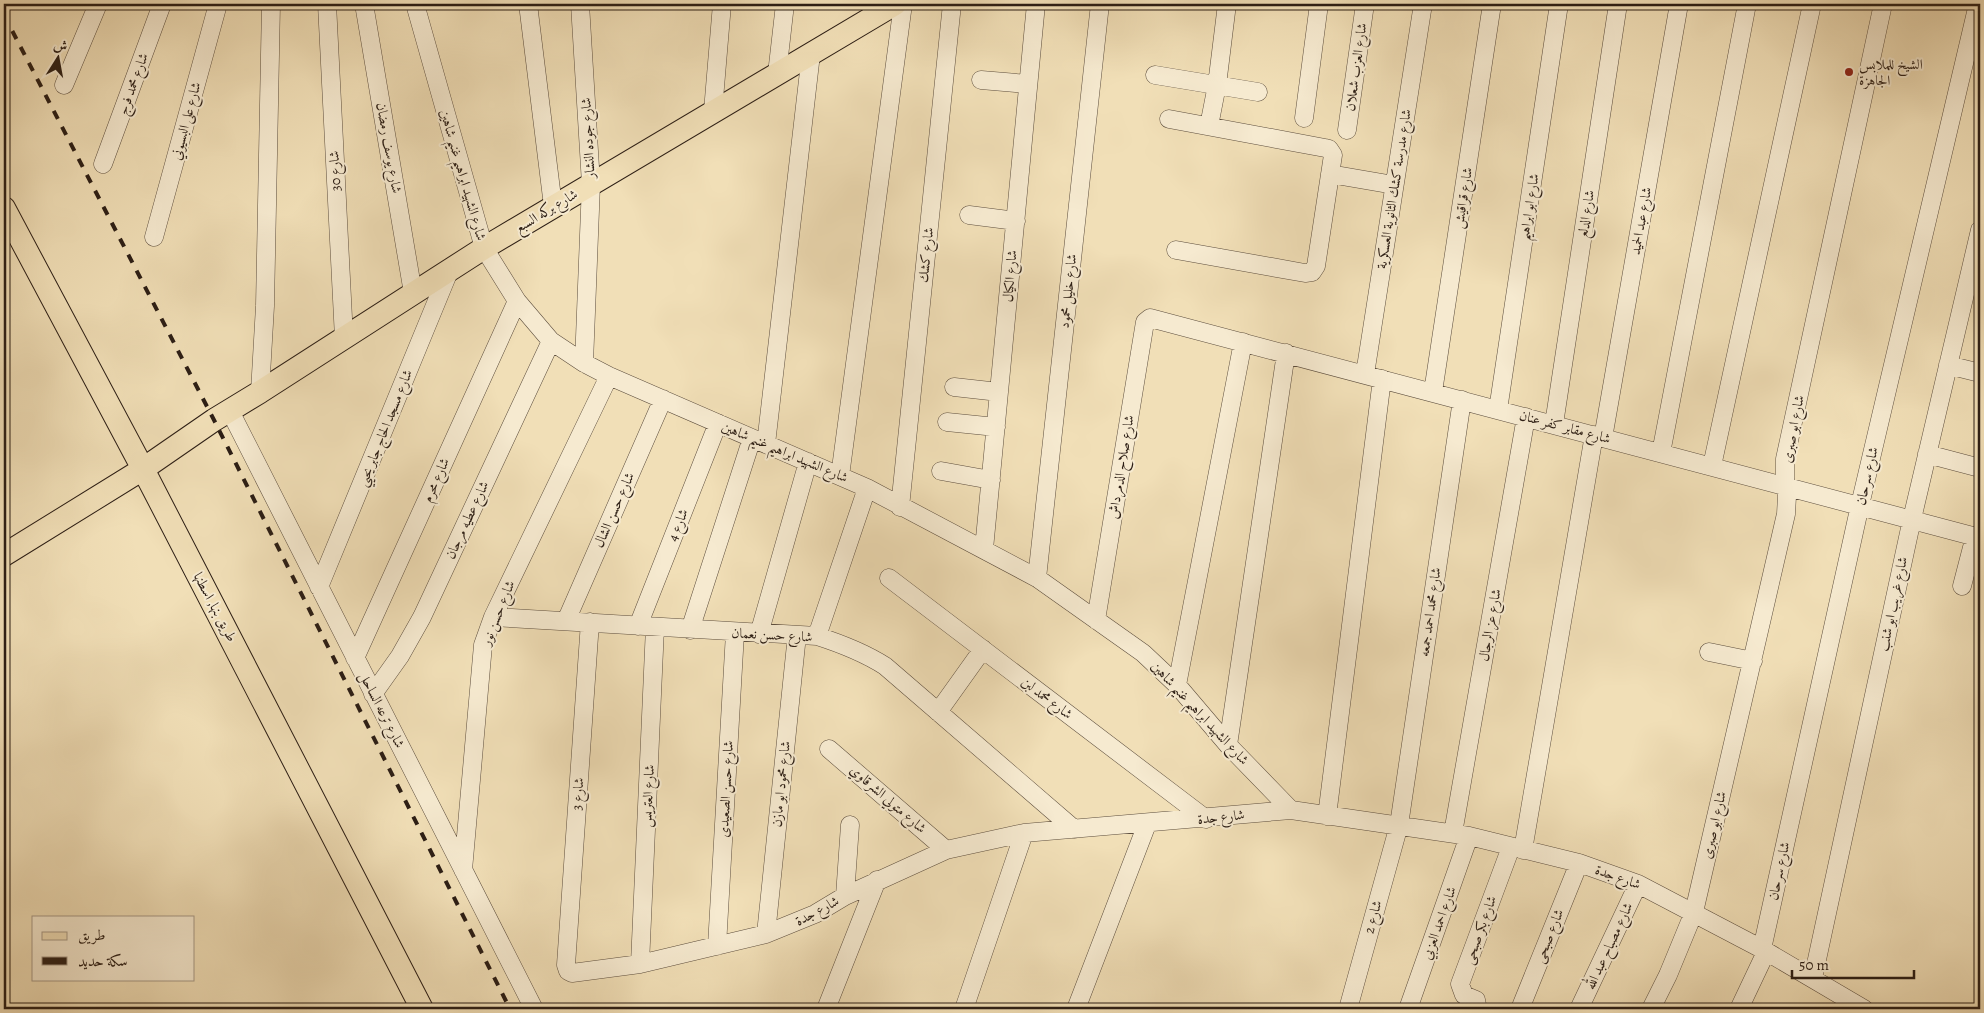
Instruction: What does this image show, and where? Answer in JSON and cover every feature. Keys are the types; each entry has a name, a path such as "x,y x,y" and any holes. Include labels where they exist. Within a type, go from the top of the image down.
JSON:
{"main road":[{"name":"شارع بركه السبع","path":"4,554 150,463 484,248 895,4"},
{"name":"طريق بنها, اسطنها","path":"4,208 150,463 422,1009"}],"street":[{"path":"64,85 98,4"},
{"name":"شارع محمد فرج","path":"103,164 162,4"},
{"name":"شارع على البسيوني","path":"154,237 218,4"},
{"path":"260,392 265,306 272,4"},
{"name":"شارع 30","path":"327,4 344,338"},
{"name":"شارع يوسف رمضان","path":"364,4 413,293"},
{"name":"شارع الشهيد ابراهيم غنيم شاهين","path":"415,4 484,248 517,301 552,341 584,363 609,376 867,488 1037,578 1143,653 1177,685 1228,745 1291,810"},
{"path":"528,4 553,206"},
{"name":"شارع جوده النشار","path":"580,4 591,184 584,363"},
{"path":"714,111 722,4"},
{"path":"777,74 784,4"},
{"path":"840,476 903,4"},
{"name":"شارع كشك","path":"900,507 952,4"},
{"name":"شارع الكيال","path":"984,549 1036,4"},
{"name":"شارع خليل محمود","path":"1037,578 1100,4"},
{"path":"1209,126 1217,85 1227,4"},
{"path":"1304,118 1319,4"},
{"name":"شارع العزب شعلان","path":"1347,130 1364,4"},
{"name":"شارع مدرسة كشك الثانوية العسكرية","path":"1364,374 1423,4"},
{"name":"شارع قراقيش","path":"1432,392 1492,4"},
{"name":"شارع ابو ابراهيم","path":"1498,410 1559,4"},
{"name":"شارع الدلع","path":"1554,424 1618,4"},
{"name":"شارع عبد الحميد","path":"1517,848 1599,436 1680,4"},
{"path":"1661,453 1747,4"},
{"path":"1712,466 1812,4"},
{"name":"شارع ابو صبرى","path":"1651,1009 1668,975 1694,912 1753,662 1786,514 1786,459 1883,4"},
{"name":"شارع سرحان","path":"1739,1009 1764,951 1860,506 1978,4"},
{"path":"690,630 759,441 811,54"},
{"path":"1155,75 1258,92"},
{"path":"981,80 1028,84"},
{"path":"1169,119 1329,149 1333,155 1316,266 1312,272 1305,273 1176,250"},
{"path":"1330,174 1394,185"},
{"path":"968,215 1016,221"},
{"name":"شارع غريب ابو شنب","path":"1812,978 1912,520 1979,240"},
{"name":"شارع مسجد الحاج جابر يحيي","path":"319,587 450,269"},
{"name":"شارع محرم","path":"355,658 517,301"},
{"name":"شارع مقابر كفر عنان","path":"1150,318 1978,537"},
{"name":"شارع صلاح الدمرداش","path":"1096,620 1145,322 1150,318"},
{"name":"شارع عطيه مرجان","path":"373,694 400,656 422,617 552,341"},
{"path":"1177,685 1243,342"},
{"path":"1228,745 1286,353"},
{"path":"1948,365 1980,373"},
{"name":"شارع حسن نور","path":"463,870 484,645 493,617 609,376"},
{"path":"1327,816 1382,379"},
{"path":"954,387 999,392"},
{"name":"شارع حسن الشال","path":"566,621 662,399"},
{"name":"شارع محمد احمد جمعه","path":"1399,825 1462,400"},
{"name":"شارع ترعه الساحل","path":"230,411 534,1009"},
{"name":"شارع عز الرجال","path":"1461,835 1526,417"},
{"path":"947,422 996,427"},
{"name":"شارع 4","path":"647,627 718,423"},
{"path":"1927,454 1980,468"},
{"path":"759,634 808,462"},
{"path":"941,472 991,480"},
{"path":"817,636 867,488"},
{"path":"1962,586 1978,537"},
{"name":"شارع محمد لبن","path":"889,578 1206,819"},
{"name":"شارع حسن نعمان","path":"493,617 735,633 817,636 848,646 878,662 1074,830"},
{"name":"شارع 3","path":"566,966 590,622"},
{"name":"شارع العتريس","path":"640,964 647,627"},
{"name":"شارع حسن الصعيدى","path":"717,946 735,633"},
{"name":"شارع محمود ابو مازن","path":"766,934 797,635"},
{"path":"938,712 984,650"},
{"path":"1709,652 1753,662"},
{"name":"شارع متولي الشرقاوي","path":"829,749 946,850"},
{"name":"شارع جدة","path":"566,966 568,971 572,973 640,964 766,934 815,914 877,880 946,850 1024,833 1206,819 1291,810 1461,835 1579,863 1638,884 1694,912 1812,978 1840,1003 1864,1009"},
{"path":"1076,1009 1147,824"},
{"path":"845,896 850,825"},
{"name":"شارع 2","path":"1348,1009 1399,825"},
{"path":"964,1009 1024,833"},
{"name":"شارع احمد العزبي","path":"1408,1009 1461,835"},
{"name":"شارع بكر صبحى","path":"1476,1007 1476,1000 1464,995 1460,984 1517,848"},
{"name":"شارع صبحى","path":"1520,1009 1579,863"},
{"path":"826,1009 877,880"},
{"name":"شارع مصباح عبد الله","path":"1580,1009 1638,884"}],"railway":[{"path":"4,15 214,420 510,1009"}],"place":[{"name":"الشيخ للملابس الجاهزة","path":"1849,72"}]}
